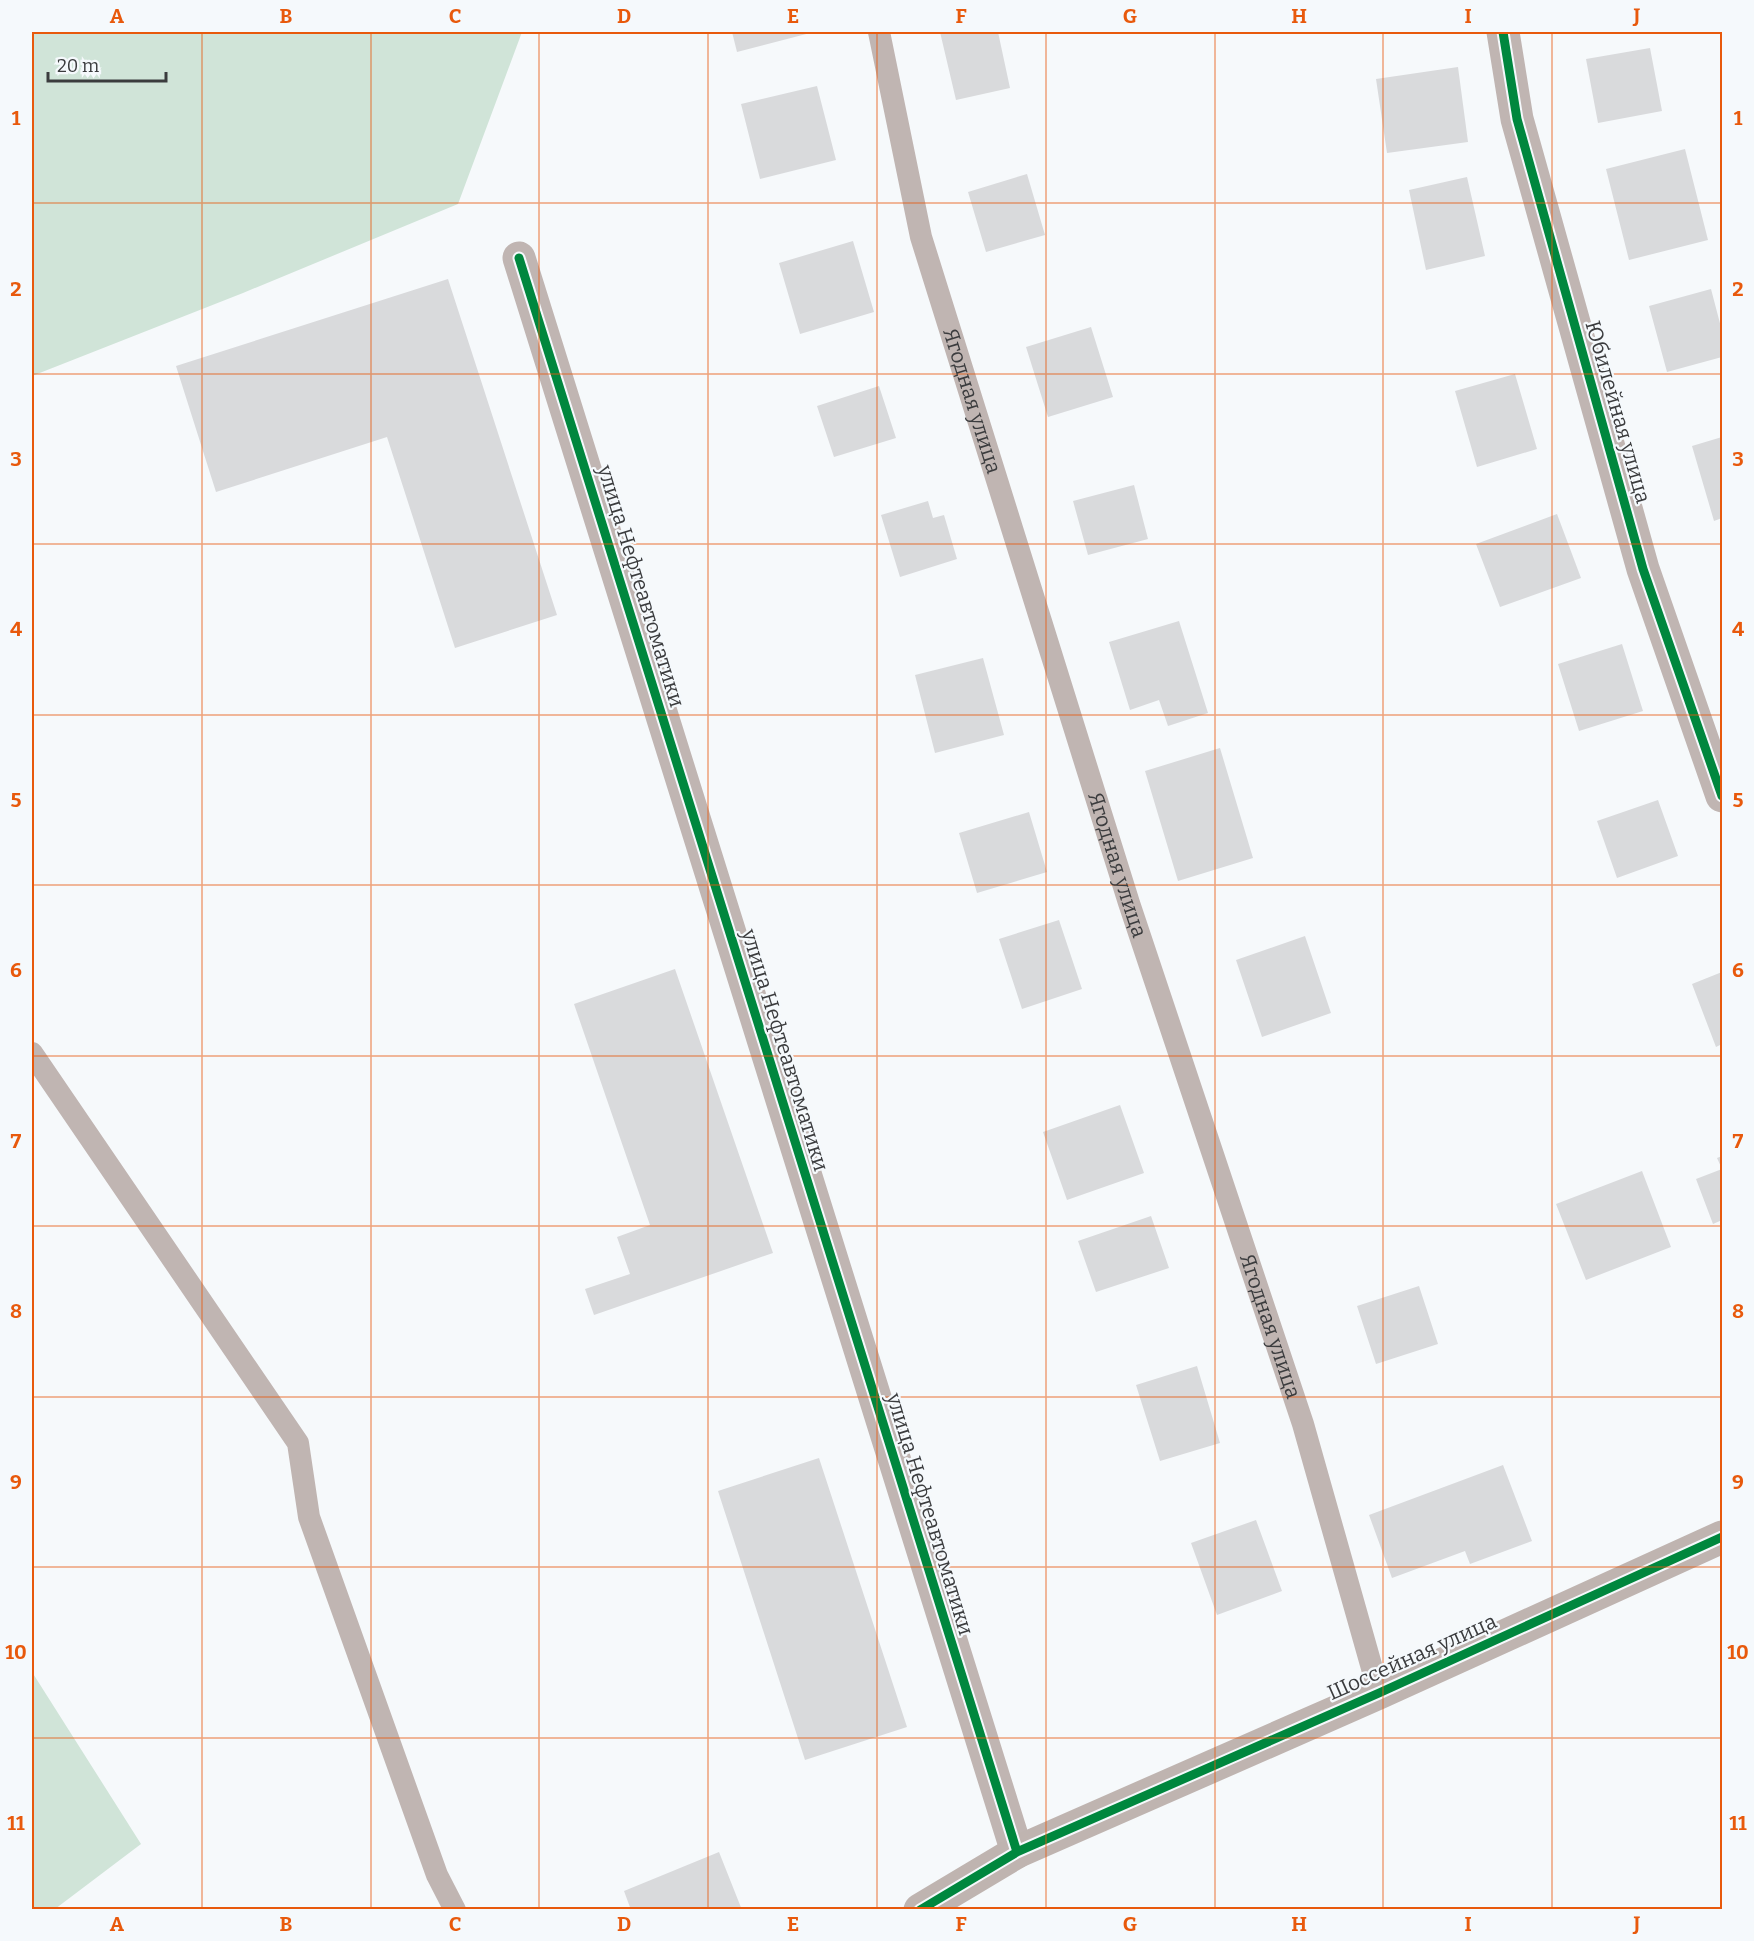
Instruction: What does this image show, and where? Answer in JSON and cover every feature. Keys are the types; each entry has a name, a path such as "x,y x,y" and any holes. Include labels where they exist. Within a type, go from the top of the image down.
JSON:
{"street":[{"name":"Юбилейная улица","path":"1503,32 1517,119 1643,569 1722,796"},
{"name":"улица Нефтеавтоматики","path":"519,258 1017,1852"},
{"name":"Шоссейная улица","path":"920,1910 1017,1852 1379,1693 1722,1537"}],"lane":[{"name":"Ягодная улица","path":"879,32 921,237 1129,903 1304,1424 1379,1693"},
{"path":"32,1053 298,1443 309,1517 437,1875 454,1910"}],"green space":[{"path":"32,32 522,32 458,204 243,293 32,376"},
{"path":"32,1672 141,1844 55,1909 32,1909"}],"building":[{"path":"732,32 814,32 737,52"},
{"path":"940,32 998,32 1010,88 956,100"},
{"path":"1650,48 1662,111 1598,123 1586,59"},
{"path":"1458,67 1468,142 1387,153 1376,79"},
{"path":"817,86 836,160 760,179 741,104"},
{"path":"1685,149 1708,240 1629,260 1606,169"},
{"path":"1027,174 1045,235 986,252 968,192"},
{"path":"1467,177 1485,256 1426,270 1409,190"},
{"path":"853,241 874,312 800,334 779,263"},
{"path":"448,279 557,615 455,648 387,437 216,492 176,366"},
{"path":"1711,289 1722,331 1722,357 1667,372 1649,306"},
{"path":"1091,327 1113,397 1048,417 1026,347"},
{"path":"1515,374 1537,449 1477,467 1455,391"},
{"path":"879,386 896,438 834,457 817,406"},
{"path":"1722,437 1722,518 1714,521 1692,446"},
{"path":"1134,485 1148,539 1088,555 1073,501"},
{"path":"928,501 933,518 944,515 957,559 900,577 881,515"},
{"path":"1557,514 1581,578 1500,607 1476,544"},
{"path":"1179,621 1208,713 1168,726 1159,700 1130,710 1109,642"},
{"path":"1622,644 1643,711 1579,731 1558,664"},
{"path":"983,658 1004,735 935,753 915,675"},
{"path":"1220,748 1253,858 1178,881 1145,771"},
{"path":"1658,800 1678,856 1617,878 1597,821"},
{"path":"1029,812 1047,872 977,893 959,833"},
{"path":"1059,920 1082,989 1022,1009 999,939"},
{"path":"1305,936 1331,1013 1262,1037 1236,960"},
{"path":"675,969 773,1253 594,1315 585,1289 630,1274 617,1237 650,1225 574,1004"},
{"path":"1722,972 1722,1044 1716,1047 1692,984"},
{"path":"1120,1105 1144,1173 1067,1200 1043,1132"},
{"path":"1722,1156 1722,1169 1717,1158"},
{"path":"1722,1169 1722,1220 1713,1224 1696,1179"},
{"path":"1642,1171 1671,1247 1586,1280 1556,1204"},
{"path":"1151,1216 1169,1268 1096,1292 1078,1241"},
{"path":"1419,1286 1438,1344 1376,1364 1357,1306"},
{"path":"1197,1366 1220,1443 1160,1461 1136,1385"},
{"path":"819,1458 907,1727 805,1760 718,1491"},
{"path":"1503,1465 1532,1541 1470,1564 1465,1551 1392,1578 1369,1515"},
{"path":"1256,1520 1282,1591 1217,1615 1191,1543"},
{"path":"719,1852 742,1910 631,1910 624,1891"}],"cycle path":[{"path":"1503,32 1517,119 1643,569 1722,796"},
{"path":"519,258 1017,1852"},
{"path":"920,1910 1017,1852 1379,1693 1722,1537"}]}
